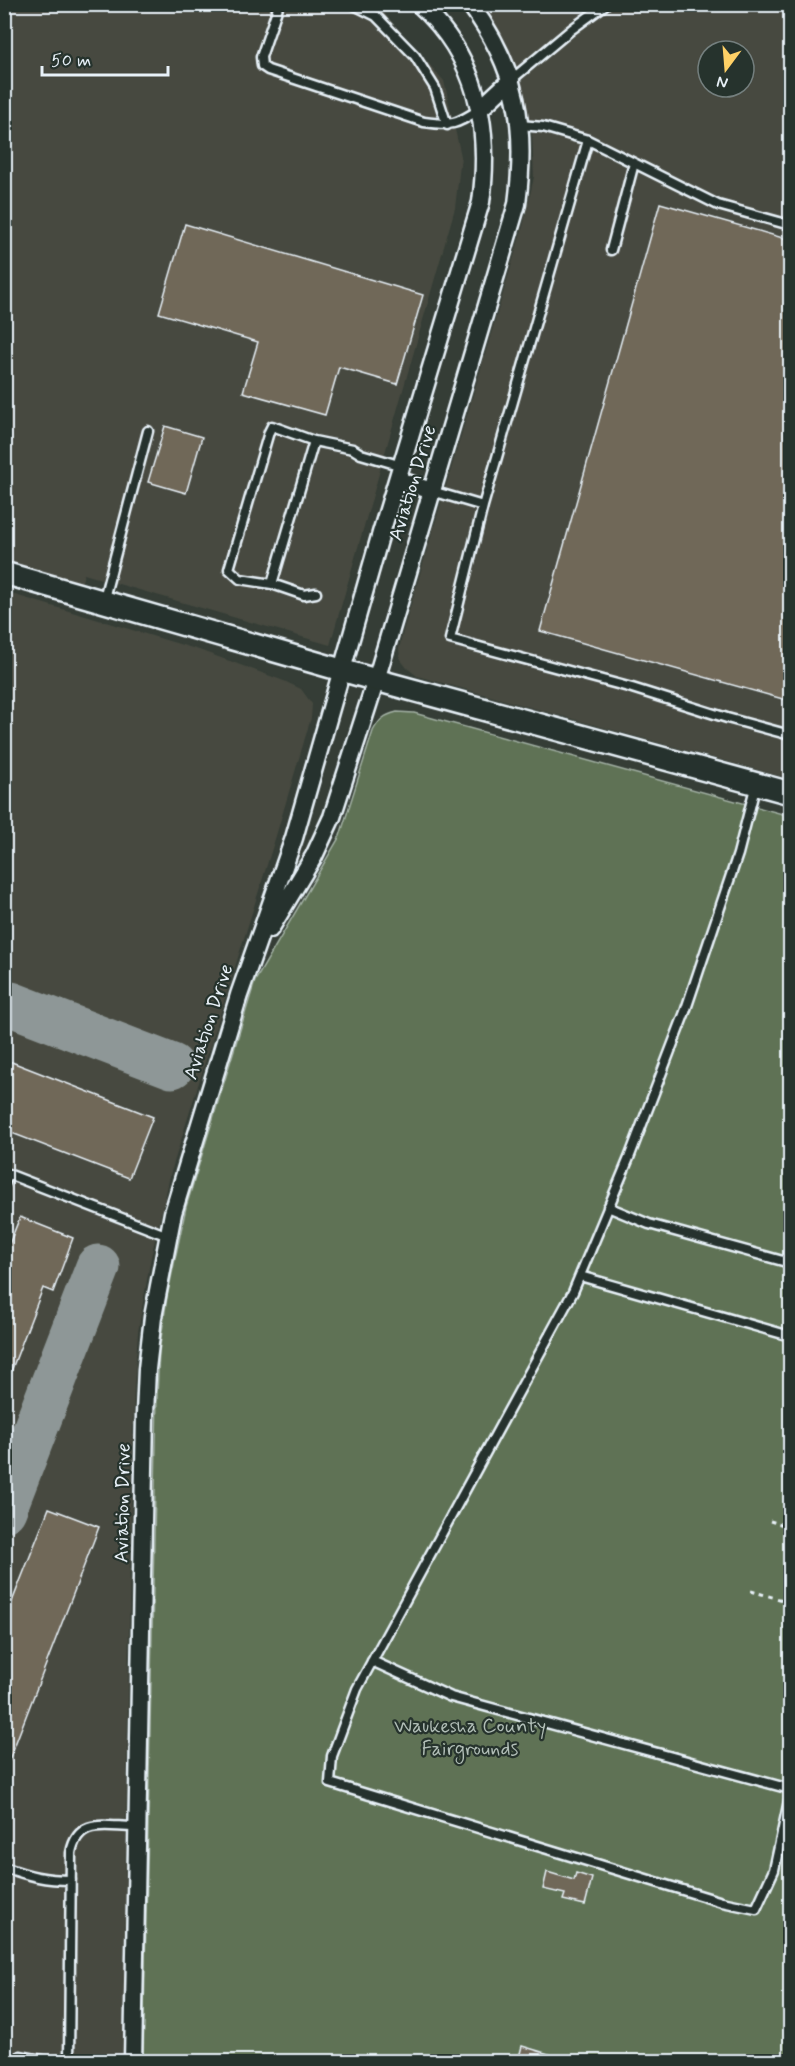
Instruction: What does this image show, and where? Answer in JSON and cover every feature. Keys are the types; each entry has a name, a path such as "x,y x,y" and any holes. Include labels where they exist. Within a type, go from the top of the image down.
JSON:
{"street":[{"name":"Aviation Drive","path":"133,2061 147,1369 153,1317 168,1236 190,1153 251,960 294,838 481,202 485,171 485,139 480,109 471,78 445,32 419,4"},
{"name":"Aviation Drive","path":"251,960 324,836 332,817 376,680 514,215 521,171 520,125 511,80 484,23 470,4"},
{"path":"480,109 511,80"},
{"path":"400,473 432,491"},
{"path":"4,573 376,680 790,793"}],"lane":[{"path":"279,4 261,57 262,66 268,70 424,122 447,125 460,122 480,109"},
{"path":"352,4 376,16 415,56 435,88 447,125"},
{"path":"511,80 606,4"},
{"path":"520,125 543,127 588,140 718,205 790,225"},
{"path":"588,140 483,506 450,639 632,688 790,735"},
{"path":"611,250 634,163"},
{"path":"316,593 304,595 272,584 240,579 229,569 272,426 314,441 353,449 400,473"},
{"path":"103,602 148,431"},
{"path":"272,584 314,441"},
{"path":"432,491 483,506"},
{"path":"756,783 738,854 685,1012 580,1276 357,1689 332,1756 330,1783 722,1902 756,1909 774,1870 790,1796"},
{"path":"4,1184 8,1174 168,1236"},
{"path":"608,1208 649,1224 790,1263"},
{"path":"580,1276 790,1336"},
{"path":"372,1661 451,1697 790,1789"},
{"path":"69,2061 73,1843 84,1829 92,1826 137,1827"},
{"path":"4,1866 28,1876 46,1880 71,1880"},
{"path":"18,2061 20,2056 52,2061"}],"path":[{"path":"770,1521 790,1527"},
{"path":"751,1591 790,1602"}],"shaded area":[{"path":"4,5 377,5 444,81 461,156 455,208 330,645 84,574 80,589 5,567"},
{"path":"481,5 790,5 790,779 417,676 400,659 399,649 403,631 523,226 534,177 532,135 522,90 508,50 495,24"},
{"path":"5,592 199,650 284,681 301,689 312,704 311,718 275,839 171,1172 151,1257 138,1332 134,1388 130,1560 123,2061 5,2061"}],"green space":[{"name":"Waukesha County Fairgrounds","path":"397,712 414,713 790,816 790,2061 143,2062 157,1395 159,1352 167,1297 186,1207 255,981 340,836 373,731 382,718"}],"building":[{"path":"660,203 790,240 790,701 540,631"},
{"path":"185,224 423,295 397,384 339,367 325,415 243,392 258,342 159,313"},
{"path":"165,426 202,437 186,493 148,482"},
{"path":"4,1059 153,1117 129,1178 4,1130"},
{"path":"20,1217 73,1238 53,1292 43,1288 5,1387 4,1257"},
{"path":"49,1508 99,1527 6,1768 4,1622"},
{"path":"547,1872 574,1880 576,1873 592,1878 585,1905 563,1900 565,1894 543,1889"},
{"path":"522,2046 562,2058 561,2061 518,2061"}],"taxiway":[{"path":"4,1003 172,1066"},
{"path":"4,1510 98,1267"}]}
